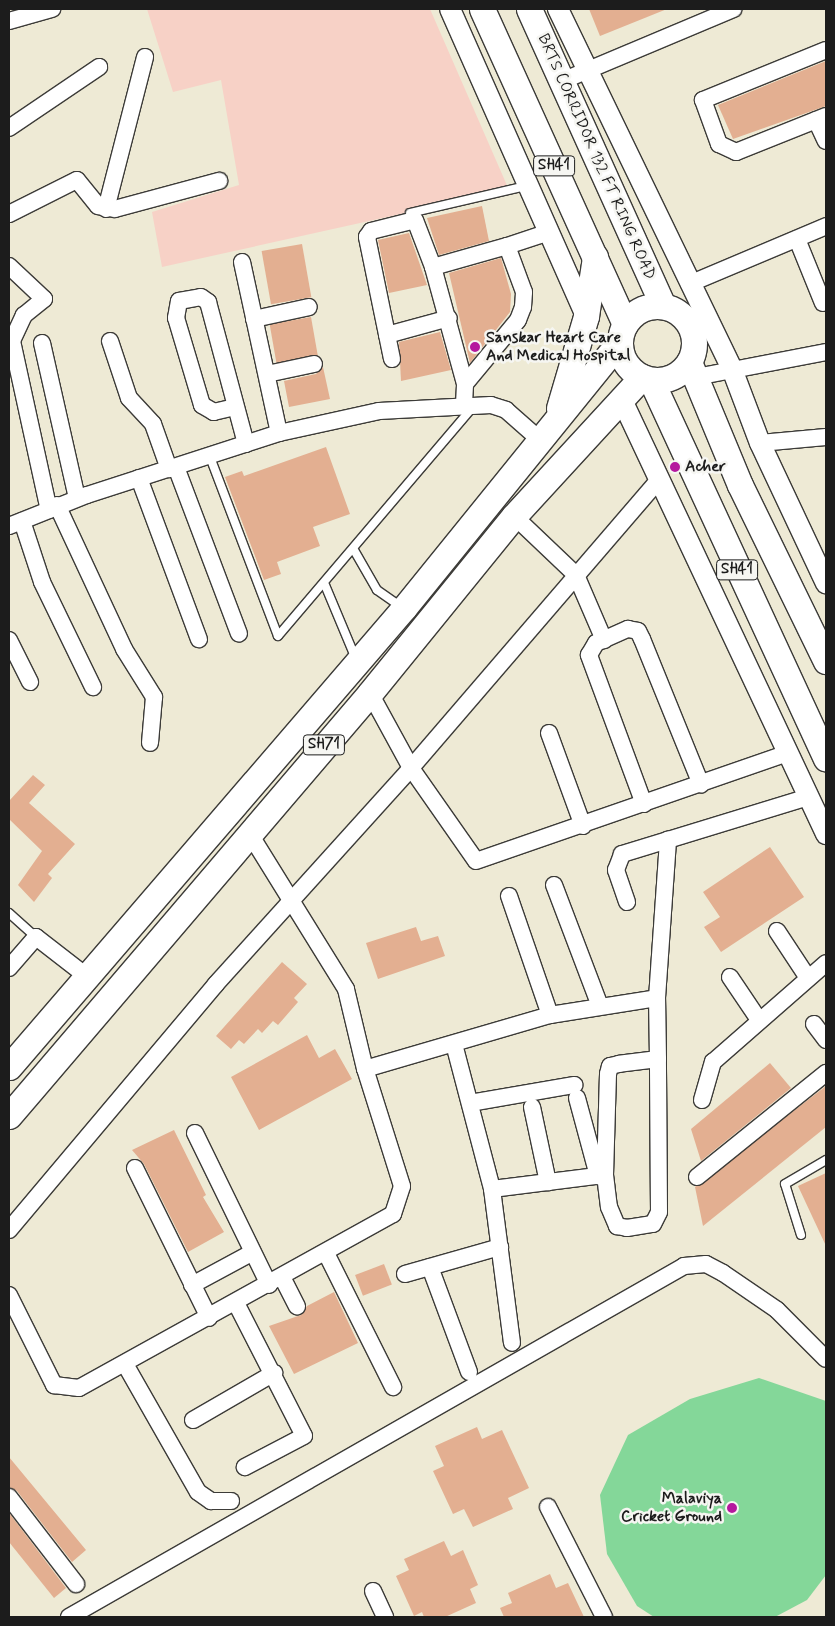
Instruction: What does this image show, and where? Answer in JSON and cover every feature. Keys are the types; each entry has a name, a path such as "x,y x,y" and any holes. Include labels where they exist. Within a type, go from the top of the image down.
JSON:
{"main road":[{"name":"SH41","path":"482,9 595,257 622,332 623,358 646,378 826,759"},
{"name":"BRTS CORRIDOR 132 FT RING ROAD","path":"529,9 664,306"},
{"path":"547,431 586,316 595,257"},
{"path":"622,332 637,311 664,306 680,313 691,327 695,344 693,369 669,378 646,378"},
{"name":"SH71","path":"9,1067 85,975 404,608 547,431 622,332"},
{"name":"SH41","path":"693,369 740,485 826,661"},
{"name":"SH71","path":"9,1116 248,831 370,693 514,516 620,398 646,378"},
{"path":"404,608 428,624"}],"street":[{"path":"15,16 52,9"},
{"path":"450,9 546,233 586,316"},
{"path":"558,9 689,284 732,369 760,443 826,583"},
{"path":"562,81 733,9"},
{"path":"826,50 703,100 719,144 728,150 821,118 826,142"},
{"path":"106,209 145,57"},
{"path":"9,128 99,67"},
{"path":"9,214 77,180 106,209"},
{"path":"106,209 219,181"},
{"path":"392,359 367,243 371,231 416,220 449,318 470,405"},
{"path":"689,284 826,226"},
{"path":"433,267 546,233"},
{"path":"797,239 824,303"},
{"path":"465,384 518,320 523,307 524,292 507,246"},
{"path":"242,262 279,433"},
{"path":"9,266 44,299 24,315 12,341 53,508 124,649 154,697 150,743"},
{"path":"235,407 214,412 202,405 176,318 179,301 201,297 208,302 246,444"},
{"path":"254,319 309,307"},
{"path":"387,335 449,318"},
{"path":"110,341 129,398 153,424 173,468 239,634"},
{"path":"42,343 77,498"},
{"path":"693,369 732,369 826,352"},
{"path":"266,374 314,364"},
{"path":"620,398 660,478 826,834"},
{"path":"93,687 15,524 77,498 210,457 279,433 379,411 470,405 506,410 547,431"},
{"path":"760,443 826,437"},
{"path":"139,478 199,639"},
{"path":"9,1230 216,984 292,903 411,768 660,478"},
{"path":"514,516 576,575 604,640"},
{"path":"644,804 589,655 591,648 628,629 638,631 702,784"},
{"path":"9,640 30,682"},
{"path":"370,693 411,768 476,861 583,826 788,753"},
{"path":"549,733 583,826"},
{"path":"627,902 616,870 622,854 809,797"},
{"path":"9,1295 54,1385 79,1388 377,1225 393,1214 400,1200 398,1168 365,1069 346,989 248,831"},
{"path":"470,1103 576,1091 602,1176 610,1213 617,1226 653,1224 659,1212 657,998 668,839"},
{"path":"554,885 600,1006"},
{"path":"509,896 550,1015"},
{"path":"777,931 808,978"},
{"path":"9,968 36,937 85,975"},
{"path":"702,1100 713,1062 826,963"},
{"path":"730,977 759,1020"},
{"path":"365,1069 550,1015 657,998"},
{"path":"814,1024 826,1040"},
{"path":"454,1044 492,1189 512,1343"},
{"path":"602,1176 610,1066 658,1059"},
{"path":"696,1176 826,1073"},
{"path":"532,1107 548,1182"},
{"path":"195,1133 253,1252 297,1306"},
{"path":"135,1168 208,1318"},
{"path":"492,1189 602,1176"},
{"path":"406,1274 500,1247"},
{"path":"192,1284 253,1252"},
{"path":"326,1253 393,1387"},
{"path":"69,1617 684,1266 706,1264 723,1273 777,1310 826,1358"},
{"path":"430,1267 469,1372"},
{"path":"236,1302 274,1372 304,1436 245,1468"},
{"path":"125,1364 198,1492 211,1501 231,1501"},
{"path":"193,1420 274,1372"},
{"path":"9,1497 76,1584"},
{"path":"548,1507 604,1617"},
{"path":"373,1591 385,1617"}],"lane":[{"path":"410,213 526,186"},
{"path":"210,457 278,636 325,585 470,405"},
{"path":"354,550 376,590 404,608"},
{"path":"325,585 357,661"},
{"path":"9,913 36,937"},
{"path":"801,1235 785,1184 826,1160"}],"shaded area":[{"path":"147,9 430,9 509,190 162,267 152,212 239,185 221,80 173,92"}],"green space":[{"path":"759,1378 826,1401 826,1575 807,1600 775,1617 654,1617 637,1606 607,1554 600,1495 628,1435 690,1399"}],"building":[{"path":"589,9 667,9 600,36"},
{"path":"826,61 826,106 733,139 718,105"},
{"path":"482,206 489,241 439,255 427,218"},
{"path":"409,233 427,285 389,293 378,240"},
{"path":"302,244 311,297 271,304 262,251"},
{"path":"501,258 511,294 510,312 470,363 449,273"},
{"path":"311,317 318,355 276,363 270,324"},
{"path":"440,332 451,370 401,381 399,342"},
{"path":"323,367 330,399 289,407 284,381 316,374"},
{"path":"326,447 350,514 313,527 320,546 277,562 281,574 264,580 225,477 242,471 244,476"},
{"path":"33,775 45,785 29,803 75,844 48,874 52,878 34,902 18,885 42,851 9,819 9,801"},
{"path":"770,847 804,897 721,952 704,927 720,917 703,892"},
{"path":"416,927 421,941 438,936 445,956 378,979 366,943"},
{"path":"282,962 307,984 294,998 298,1002 278,1025 273,1021 262,1033 258,1029 244,1044 239,1040 231,1049 216,1036"},
{"path":"307,1035 319,1058 335,1049 352,1079 259,1130 231,1077"},
{"path":"770,1063 791,1088 701,1161 691,1129"},
{"path":"826,1086 826,1127 703,1226 695,1187"},
{"path":"174,1130 206,1195 203,1197 224,1232 188,1252 144,1164 132,1150"},
{"path":"826,1173 826,1246 798,1186"},
{"path":"384,1264 392,1285 363,1296 355,1275"},
{"path":"334,1292 358,1343 294,1374 269,1326 301,1315 307,1306"},
{"path":"477,1427 482,1439 502,1430 529,1488 508,1498 513,1509 473,1527 464,1509 453,1514 433,1471 444,1466 435,1446"},
{"path":"9,1457 86,1550 72,1562 17,1491 9,1487"},
{"path":"10,1514 66,1588 54,1598 9,1542"},
{"path":"444,1541 451,1556 463,1550 478,1585 470,1589 476,1603 445,1617 424,1617 422,1612 414,1616 396,1576 409,1570 404,1559"},
{"path":"550,1574 556,1588 568,1583 584,1617 504,1617 500,1608 512,1603 508,1593"}],"place":[{"name":"Sanskar Heart Care And Medical Hospital","path":"475,347"},
{"name":"Acher","path":"675,467"},
{"name":"Malaviya Cricket Ground","path":"732,1508"}]}
